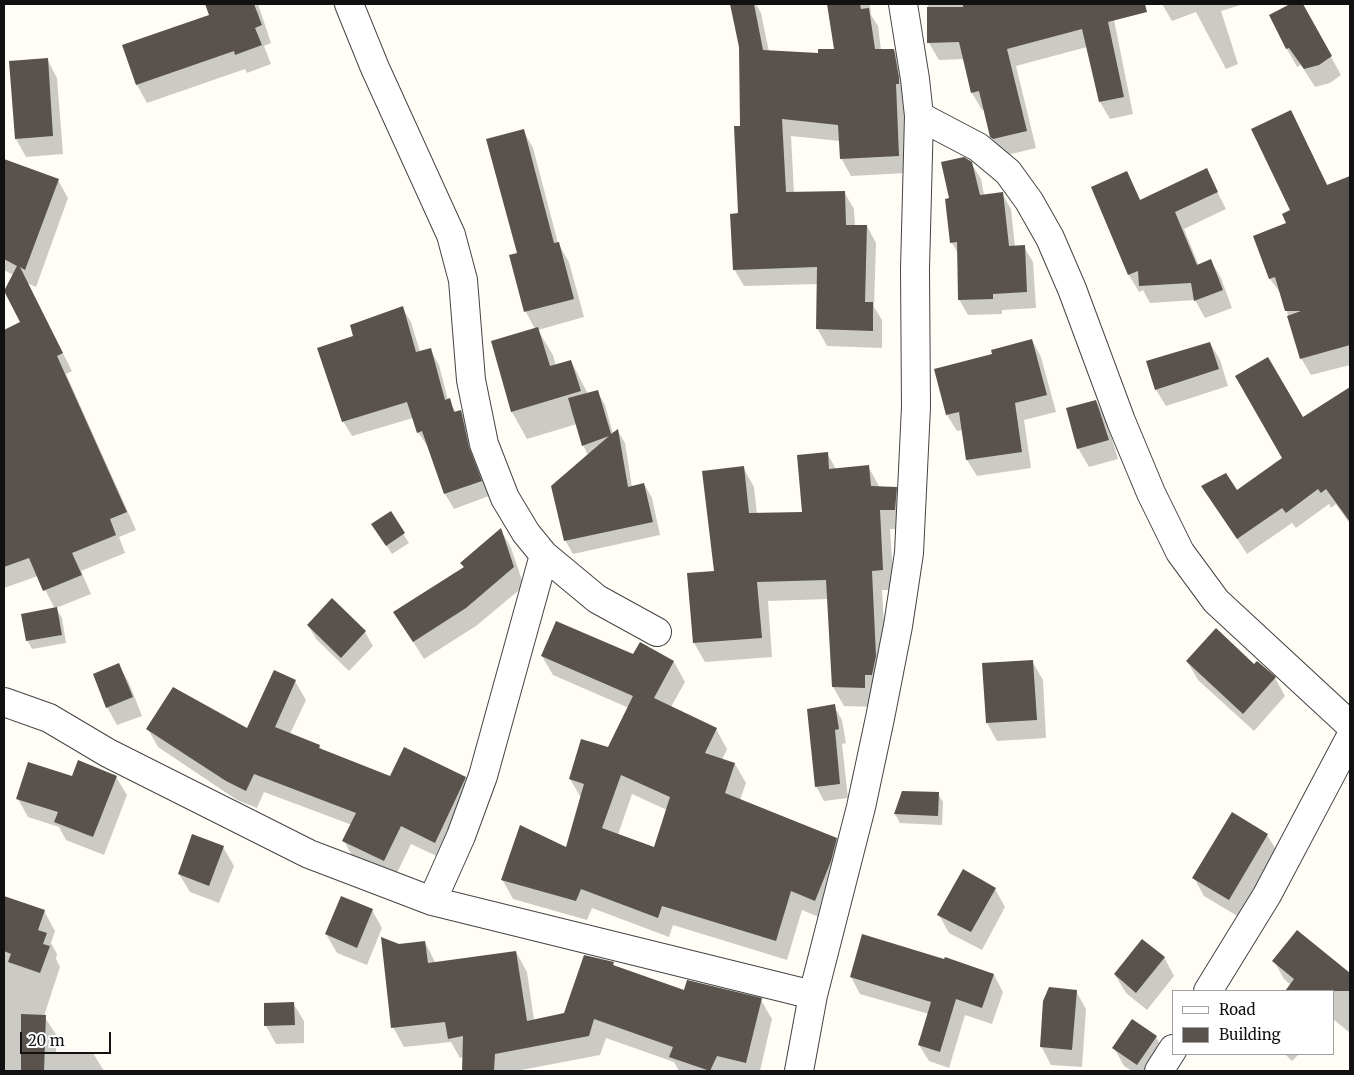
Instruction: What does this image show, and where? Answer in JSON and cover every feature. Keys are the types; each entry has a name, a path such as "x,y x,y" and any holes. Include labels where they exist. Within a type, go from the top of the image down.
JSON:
{"street":[{"path":"349,4 375,68 451,235 463,280 471,380 484,444 505,498 526,533 544,555 596,599 657,632"},
{"path":"799,1071 813,995 861,807 898,626 909,553 916,407 915,269 918,116 915,79 903,4"},
{"path":"918,116 978,147 1008,172 1029,201 1050,238 1072,289 1121,421 1151,493 1180,552 1216,601 1350,725"},
{"path":"432,901 483,776 544,555"},
{"path":"4,702 49,718 108,753 309,854 432,901 813,995"},
{"path":"1209,990 1267,895 1350,738"},
{"path":"1159,1071 1172,1051"}],"building":[{"path":"205,4 254,4 262,25 255,28 262,45 235,55 234,51 136,85 122,45 209,15"},
{"path":"730,4 754,4 763,50 818,53 818,49 834,49 827,4 860,4 861,9 869,8 875,49 894,49 899,78 899,84 896,84 899,156 840,159 838,125 782,119 786,192 845,191 846,225 867,225 865,302 873,302 873,331 816,329 817,267 733,270 730,214 738,213 734,126 740,126 739,47"},
{"path":"963,4 1145,4 1147,12 1108,22 1124,97 1099,102 1082,29 1007,49 1027,131 993,139 990,137 979,91 971,93 959,42 927,43 927,7 963,7"},
{"path":"1290,4 1303,4 1332,56 1319,65 1304,69 1289,48 1286,49 1269,15"},
{"path":"48,58 53,136 15,139 9,61"},
{"path":"1291,110 1327,185 1350,176 1350,345 1300,359 1287,316 1301,311 1285,311 1275,277 1269,279 1253,236 1286,223 1282,214 1290,210 1251,129"},
{"path":"524,129 554,243 559,242 574,299 524,312 509,255 517,253 486,139"},
{"path":"964,157 972,162 980,195 1003,192 1009,246 1025,245 1027,292 993,294 993,299 958,300 957,242 950,243 945,199 949,198 941,162"},
{"path":"4,159 59,179 25,270 20,267 63,353 57,356 127,512 110,519 116,535 72,553 82,575 43,591 29,558 4,567 4,330 20,322 4,291 17,266 4,259"},
{"path":"1207,168 1218,192 1175,212 1197,265 1211,259 1223,290 1194,301 1191,283 1139,286 1138,271 1128,275 1091,187 1127,171 1140,200"},
{"path":"403,306 416,352 431,348 445,400 450,398 454,412 461,410 469,447 482,481 444,494 422,431 417,433 407,402 342,422 317,348 353,336 350,325"},
{"path":"538,327 550,366 571,360 581,391 511,412 491,341"},
{"path":"1032,339 1047,395 1015,403 1022,452 966,460 959,412 946,415 934,369 992,354 991,350"},
{"path":"1210,342 1219,369 1155,390 1146,361"},
{"path":"1268,357 1303,417 1350,387 1350,522 1326,489 1321,493 1318,489 1286,513 1282,508 1237,539 1201,486 1226,473 1237,490 1282,458 1235,376"},
{"path":"598,390 611,434 618,429 628,487 644,483 653,522 564,541 551,486 609,436 582,446 568,398"},
{"path":"1096,400 1109,440 1077,449 1066,408"},
{"path":"828,452 829,469 869,465 871,486 897,487 895,510 880,510 883,570 872,571 876,656 872,675 865,675 865,688 832,687 826,580 757,582 762,638 693,643 687,573 714,571 702,471 744,466 749,513 802,512 797,455"},
{"path":"391,511 405,533 386,546 371,524"},
{"path":"501,528 514,567 466,608 413,642 393,612 464,567 460,563"},
{"path":"332,598 366,631 341,658 307,625"},
{"path":"57,607 62,635 26,641 21,614"},
{"path":"556,621 633,654 640,642 674,661 654,698 717,728 705,753 735,763 725,793 837,838 831,861 815,901 791,891 776,941 662,906 658,918 581,889 576,901 501,880 520,825 566,847 584,784 569,779 581,739 608,747 633,696 541,656","holes":["621,775 670,797 654,847 602,828"]},
{"path":"1216,628 1254,664 1257,661 1276,677 1243,714 1186,661"},
{"path":"1033,660 1037,720 986,723 982,663"},
{"path":"119,663 133,697 106,708 93,674"},
{"path":"274,670 296,680 275,727 320,745 319,748 390,776 404,747 466,777 435,843 401,826 384,861 342,841 356,813 254,774 246,791 226,781 146,729 173,687 247,728"},
{"path":"835,704 839,729 835,730 840,784 815,787 807,709"},
{"path":"78,760 117,776 93,837 54,822 58,812 16,799 28,762 72,776"},
{"path":"902,791 939,792 938,816 894,814"},
{"path":"1232,812 1268,834 1229,900 1192,878"},
{"path":"192,834 224,846 209,886 178,874"},
{"path":"963,869 996,888 971,932 937,915"},
{"path":"4,896 45,910 38,930 47,933 43,944 50,946 40,973 8,962 11,954 4,951"},
{"path":"341,896 373,909 357,948 325,934"},
{"path":"1297,930 1350,973 1350,991 1286,990 1294,979 1272,961"},
{"path":"862,934 944,959 945,957 994,974 982,1008 956,999 940,1052 918,1045 931,1002 850,977"},
{"path":"381,937 399,944 425,941 428,963 516,951 527,1021 564,1013 584,955 614,962 613,965 684,990 687,980 762,998 746,1063 717,1056 710,1071 669,1057 673,1047 594,1019 589,1036 495,1054 494,1071 462,1071 463,1036 448,1039 445,1022 391,1028"},
{"path":"1142,939 1165,957 1136,993 1114,974"},
{"path":"1049,987 1077,990 1072,1050 1040,1047 1043,1001"},
{"path":"294,1002 295,1025 264,1026 264,1003"},
{"path":"21,1014 46,1015 44,1071 21,1071"},
{"path":"1132,1019 1157,1036 1137,1065 1112,1048"}]}
